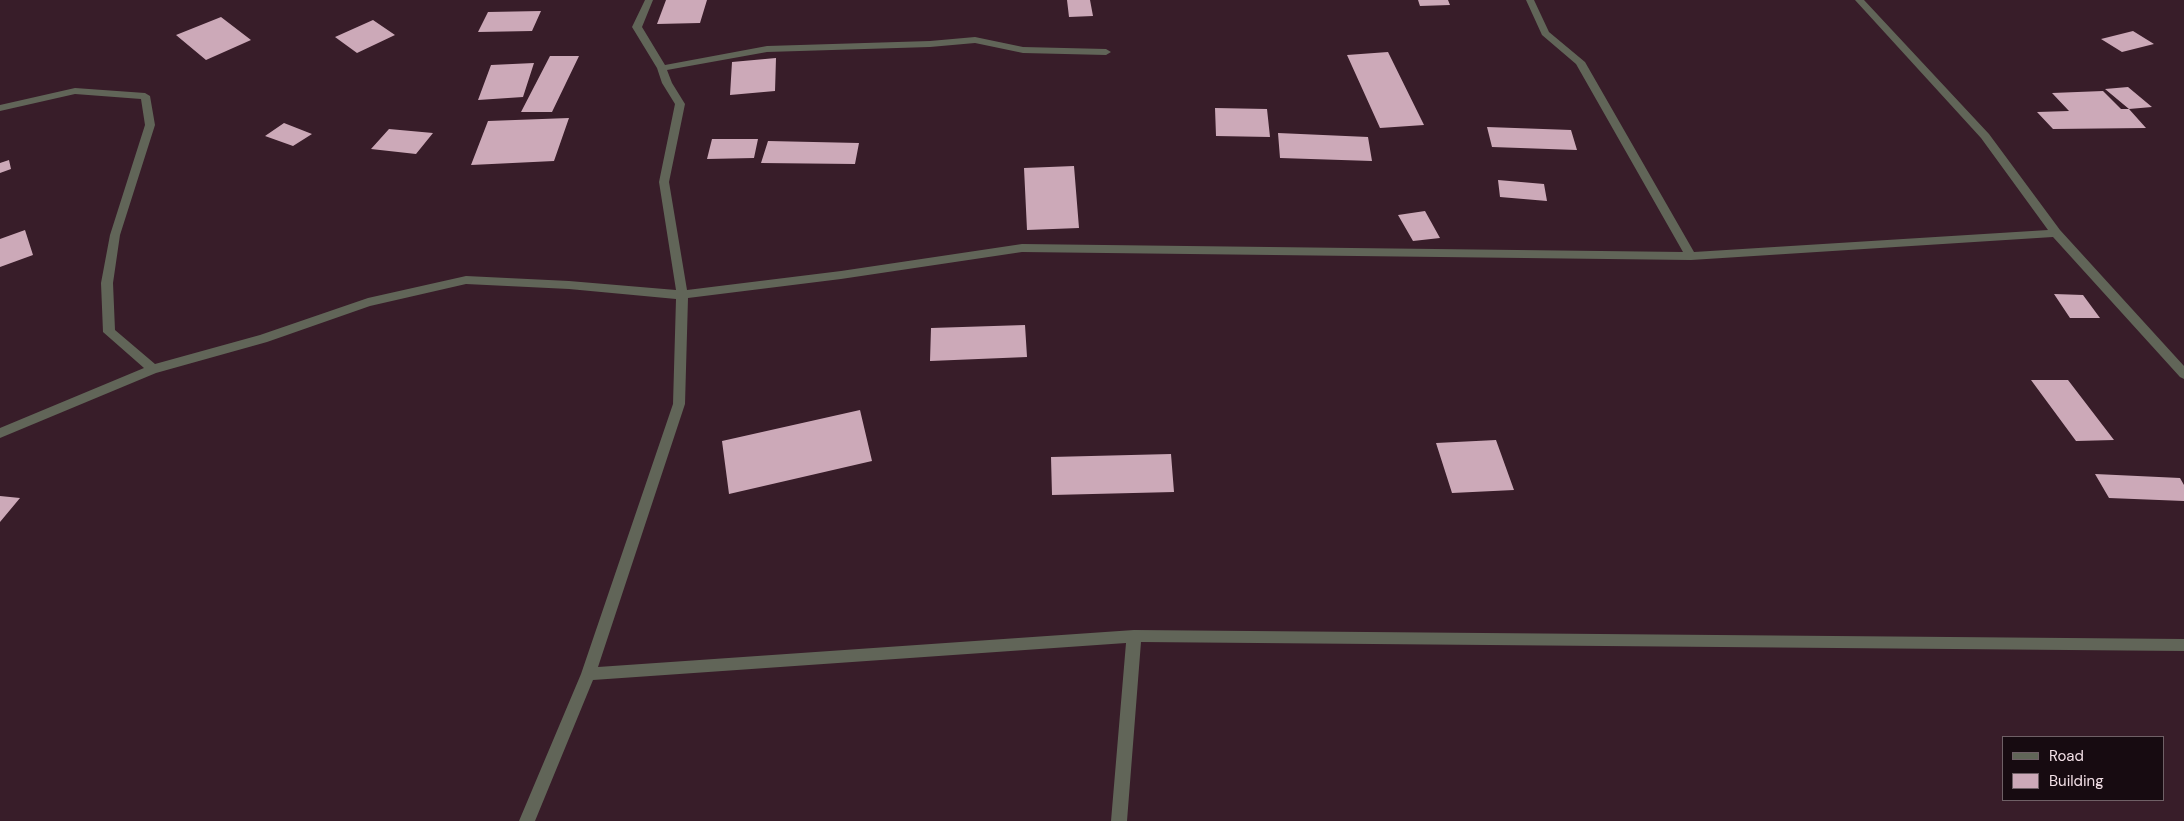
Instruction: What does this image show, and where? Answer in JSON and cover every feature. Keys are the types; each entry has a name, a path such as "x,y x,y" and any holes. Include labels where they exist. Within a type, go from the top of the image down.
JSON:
{"street":[{"path":"527,821 588,674 679,404 682,295 664,182 680,104 667,84 662,68 637,27 649,0"},
{"path":"1530,0 1545,33 1580,62 1690,256"},
{"path":"1859,0 1985,136 2056,233 2184,374"},
{"path":"662,68 767,49 930,44 975,40 1023,50 1106,52"},
{"path":"0,108 75,91 145,96 150,125 115,235 108,292 109,332 153,369"},
{"path":"0,433 153,369 263,339 368,302 466,280 682,295 841,275 1022,248 1690,256 2056,233"},
{"path":"588,674 1134,636 2184,645"},
{"path":"1119,821 1134,636"}],"building":[{"path":"666,0 707,0 700,23 657,24"},
{"path":"1067,0 1090,0 1093,16 1069,17"},
{"path":"1418,0 1448,0 1450,5 1420,6"},
{"path":"541,11 532,31 478,32 488,12"},
{"path":"221,17 251,40 206,60 176,35"},
{"path":"373,20 395,35 357,53 335,37"},
{"path":"2133,31 2154,44 2122,52 2101,39"},
{"path":"1388,52 1424,125 1380,128 1347,55"},
{"path":"550,56 579,56 552,112 521,112"},
{"path":"776,58 775,91 730,95 732,62"},
{"path":"534,63 523,97 478,100 491,65"},
{"path":"2128,87 2152,107 2129,109 2105,89"},
{"path":"2103,91 2121,109 2129,109 2146,128 2053,129 2037,112 2069,111 2052,93"},
{"path":"1215,108 1267,109 1270,137 1216,136"},
{"path":"569,118 554,161 471,165 488,121"},
{"path":"284,123 312,134 293,146 265,136"},
{"path":"1487,127 1571,130 1577,150 1492,147"},
{"path":"389,129 433,133 416,154 371,149"},
{"path":"1278,133 1368,137 1372,161 1280,158"},
{"path":"712,139 758,139 754,158 707,159"},
{"path":"768,141 859,143 855,164 761,163"},
{"path":"9,160 11,169 0,173 0,163"},
{"path":"1074,166 1079,228 1027,230 1024,168"},
{"path":"1498,180 1544,184 1547,201 1500,197"},
{"path":"1425,211 1440,238 1413,241 1398,215"},
{"path":"25,230 33,255 0,267 0,239"},
{"path":"2054,294 2083,295 2100,318 2070,318"},
{"path":"1025,325 1027,357 930,361 931,328"},
{"path":"2031,380 2068,380 2114,440 2076,441"},
{"path":"860,410 872,461 729,494 722,441"},
{"path":"1496,440 1514,490 1452,493 1436,443"},
{"path":"1171,454 1174,492 1052,495 1051,457"},
{"path":"2095,474 2180,478 2184,485 2184,501 2109,498"},
{"path":"0,496 20,498 0,522"}]}
